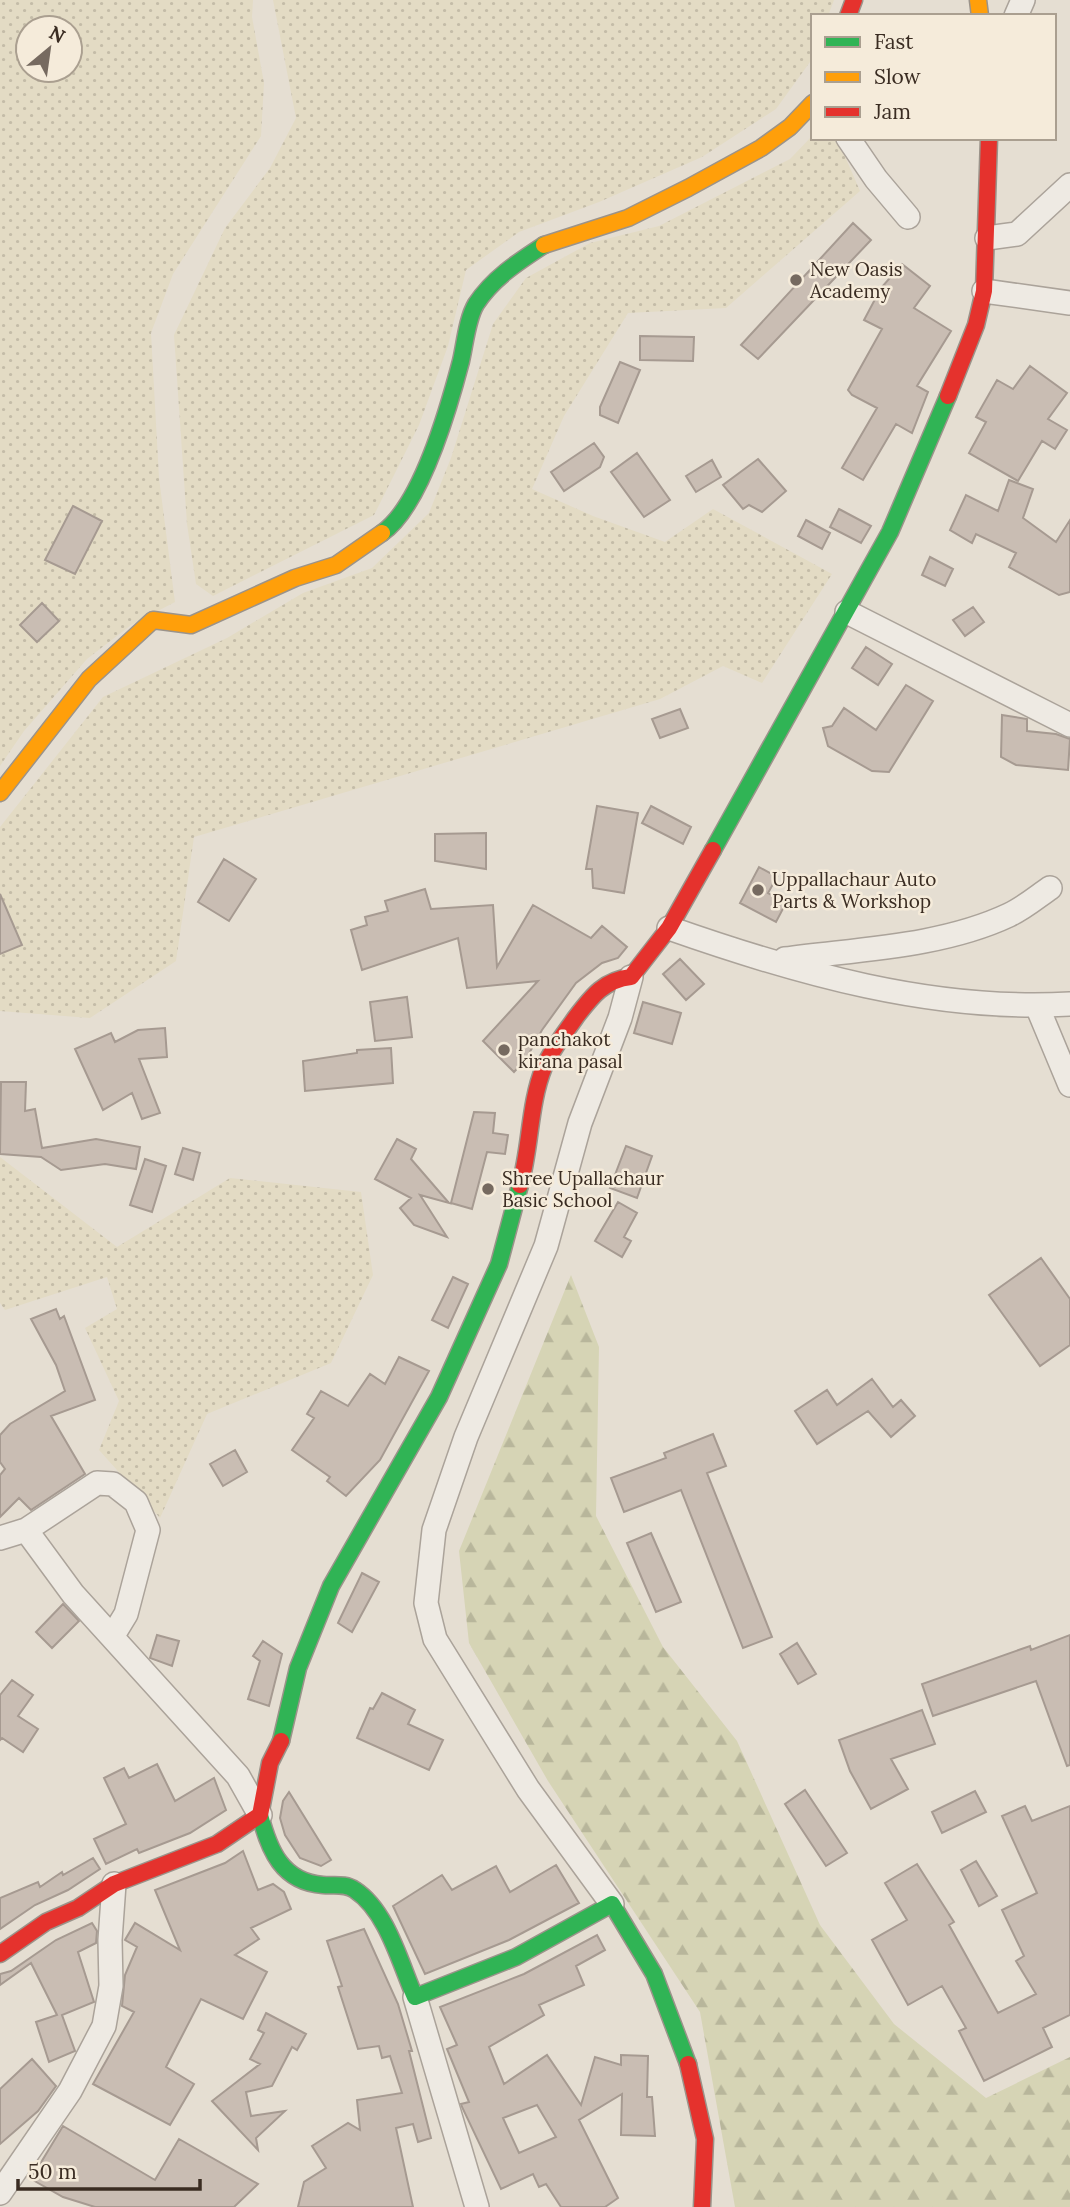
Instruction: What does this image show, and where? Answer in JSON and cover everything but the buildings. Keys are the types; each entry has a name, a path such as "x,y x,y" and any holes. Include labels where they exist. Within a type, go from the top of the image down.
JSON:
{"main road":[{"path":"0,793 83,682 124,642 153,620 191,625 295,578 336,565 393,526 417,490 458,371 475,306 502,273 547,243 628,218 712,175 790,127 811,105"},
{"path":"702,2207 705,2139 693,2078 654,1974 612,1904 568,1933 509,1963 415,1997 371,1903 352,1887 302,1883 288,1873 270,1851 260,1815 270,1763 286,1726 298,1668 331,1586 439,1397 499,1264 522,1179 528,1129 544,1068 558,1042 592,995 614,979 631,977 669,928 847,612 890,532 925,454 976,325 984,291 989,140"},
{"path":"0,1954 46,1922 78,1908 114,1884 217,1844 260,1815"}],"street":[{"path":"849,140 876,179 908,217"},
{"path":"987,238 1017,234 1070,185"},
{"path":"984,291 1070,303"},
{"path":"847,612 1070,725"},
{"path":"772,961 888,946 969,930 1011,915 1050,888"},
{"path":"669,928 772,961 898,994 1037,1006 1070,1004"},
{"path":"612,1904 528,1789 435,1639 426,1604 434,1530 466,1437 546,1247 580,1123 620,1018 631,977"},
{"path":"1037,1006 1070,1085"},
{"path":"0,1538 26,1530 97,1483 113,1484 136,1502 148,1531 126,1614 112,1637"},
{"path":"26,1530 73,1594 238,1776 260,1815"},
{"path":"0,2193 71,2091 104,2026 111,1986 110,1940 114,1884"},
{"path":"415,1997 477,2207"}],"shaded area":[{"path":"0,0 253,0 252,17 264,83 261,136 173,274 151,333 159,478 175,602 131,625 87,659 24,731 0,766"},
{"path":"273,0 834,0 829,14 811,14 810,62 776,109 702,157 599,202 519,232 466,270 448,346 419,425 374,515 213,596 196,584 187,524 174,335 225,228 270,168 296,118"},
{"path":"811,137 811,140 838,140 860,191 726,308 628,313 564,416 532,489 593,516 665,542 713,509 832,574 762,683 723,666 660,699 194,837 176,961 90,1018 0,1011 0,827 103,697 227,638 303,593 372,568 429,513 451,458 493,324 526,278 590,243 659,226 790,159"},
{"path":"0,1157 117,1247 230,1178 361,1192 373,1275 331,1363 207,1414 160,1518 99,1450 119,1401 85,1328 117,1309 107,1277 5,1310 0,1303"}],"green space":[{"path":"571,1275 599,1347 596,1516 663,1647 737,1741 820,1925 894,2024 986,2098 1070,2057 1070,2207 735,2207 700,2012 548,1781 469,1643 459,1551"}],"traffic: fast":[{"path":"382,533 396,520 409,501 432,454 476,304 498,278 544,245"},
{"path":"713,850 890,532 948,396"},
{"path":"281,1741 298,1668 331,1586 439,1397 499,1264 520,1185"},
{"path":"260,1815 273,1852 287,1871 309,1883 347,1886 366,1899 384,1924 415,1997 516,1957 612,1904 654,1974 688,2064"}],"traffic: slow":[{"path":"978,0 980,14"},
{"path":"544,245 628,218 688,188 761,148 790,127 811,105"},
{"path":"0,793 89,679 153,620 191,625 295,578 336,565 382,533"}],"traffic: jam":[{"path":"849,14 854,0"},
{"path":"948,396 976,325 984,291 989,140"},
{"path":"520,1185 535,1096 551,1054 593,996 606,985 631,977 669,928 713,850"},
{"path":"0,1954 46,1922 78,1908 114,1884 217,1844 260,1815 270,1763 281,1741"},
{"path":"688,2064 705,2139 702,2207"}],"place":[{"name":"New Oasis Academy","path":"796,280"},
{"name":"Uppallachaur Auto Parts & Workshop","path":"758,890"},
{"name":"panchakot kirana pasal","path":"504,1050"},
{"name":"Shree Upallachaur Basic School","path":"488,1189"}]}
